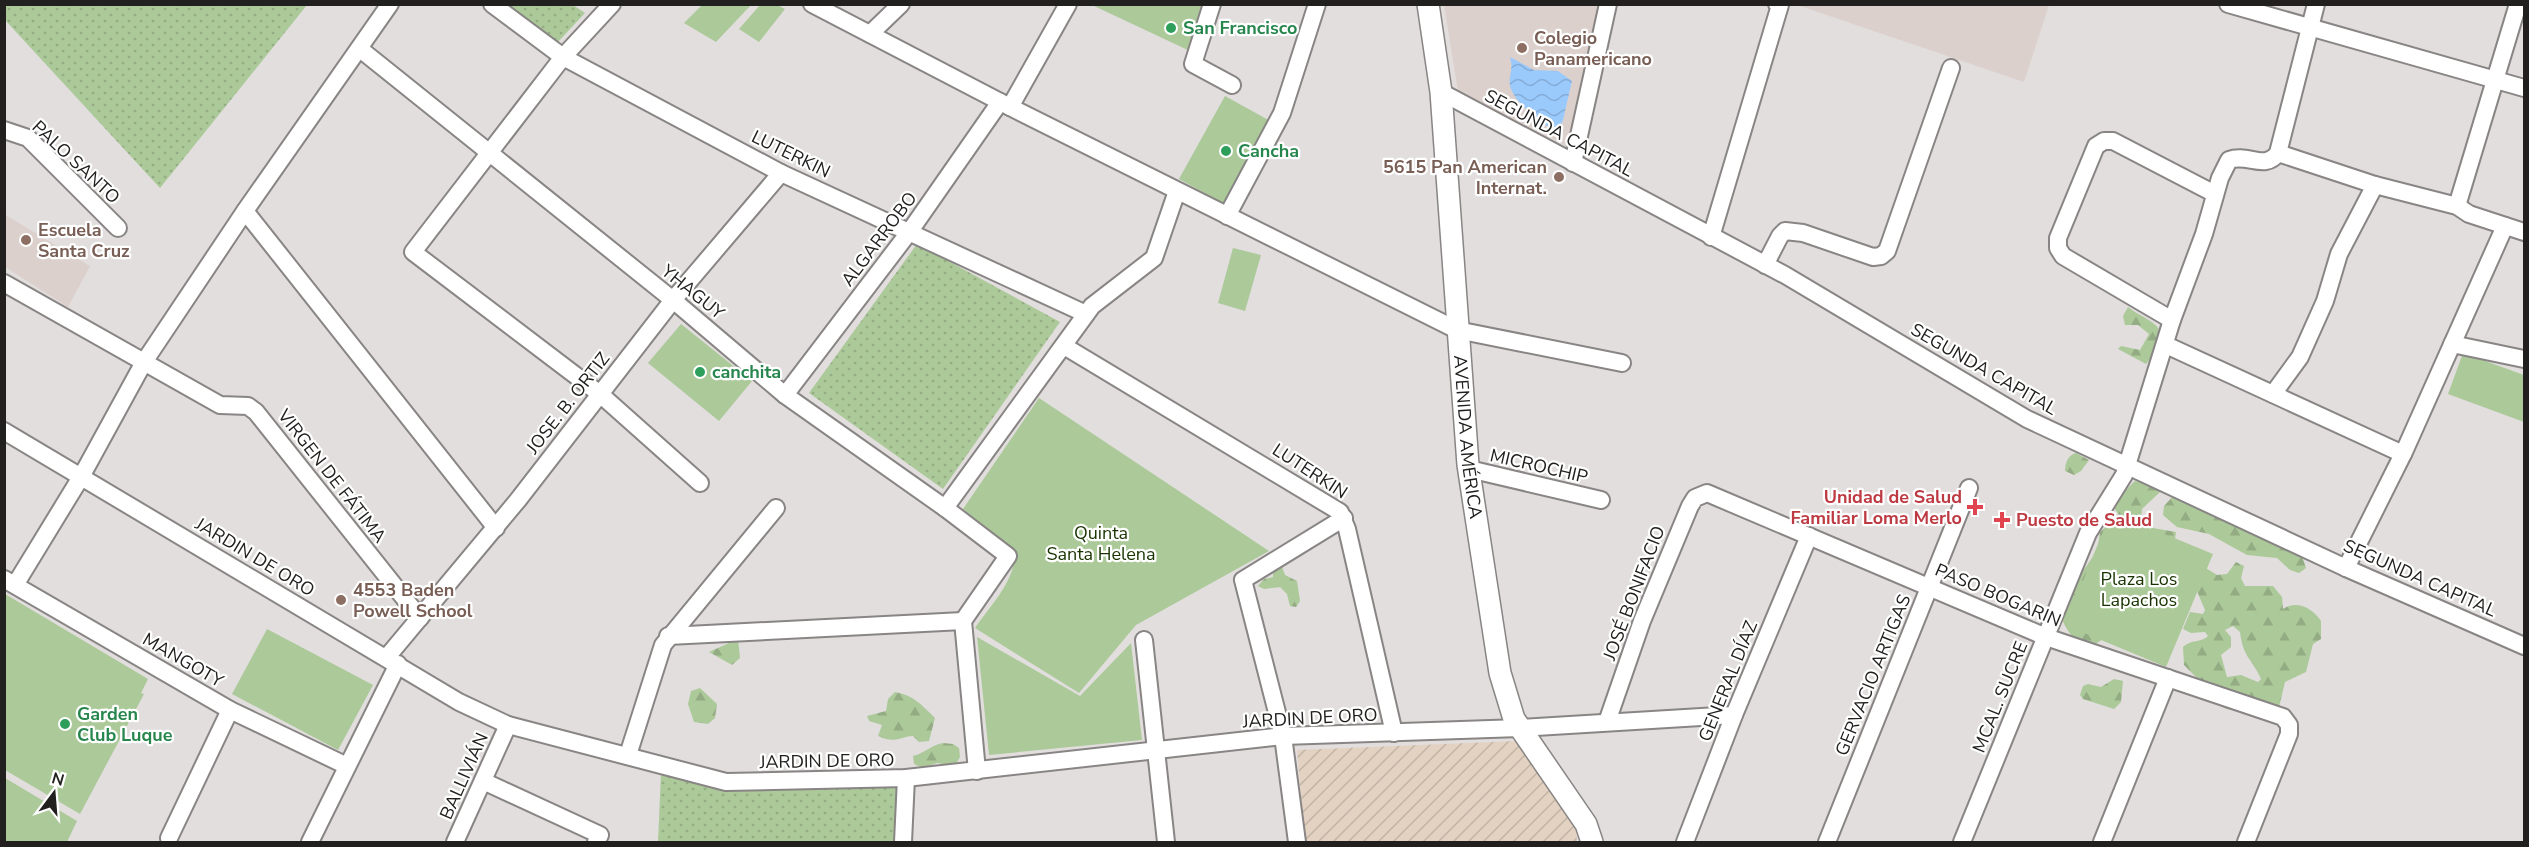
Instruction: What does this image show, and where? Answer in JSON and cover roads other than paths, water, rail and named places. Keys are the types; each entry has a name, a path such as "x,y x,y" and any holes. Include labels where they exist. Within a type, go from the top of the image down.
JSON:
{"main road":[{"name":"AVENIDA AMÉRICA","path":"1428,4 1441,92 1468,469 1500,673 1509,708 1520,728 1586,824 1592,843"}],"street":[{"path":"10,582 81,477 144,362 245,211 390,4"},
{"name":"LUTERKIN","path":"492,4 563,57 781,173 1086,314"},
{"path":"612,4 563,57 413,252 600,394 700,483"},
{"path":"813,4 1005,105 1457,330 1622,363"},
{"path":"870,34 901,4"},
{"name":"ALGARROBO","path":"785,395 1005,105 1068,4"},
{"path":"1212,4 1193,64 1232,85"},
{"path":"1227,216 1282,113 1317,4"},
{"path":"1573,163 1608,4"},
{"path":"1711,237 1780,5 1777,4"},
{"path":"2228,4 2524,88"},
{"path":"2316,4 2278,153 2375,186 2457,206 2524,232"},
{"path":"2457,206 2518,4"},
{"name":"YHAGUY","path":"360,48 487,153 673,300 785,395 945,508 1008,556 963,621"},
{"path":"1765,265 1785,231 1803,233 1873,257 1881,256 1887,251 1951,68"},
{"name":"SEGUNDA CAPITAL","path":"1441,92 1765,265 2027,419 2346,568 2524,646"},
{"name":"PALO SANTO","path":"4,130 28,138 118,228"},
{"path":"2172,320 2063,256 2058,248 2058,238 2096,146 2104,141 2113,141 2215,194"},
{"name":"MCAL. SUCRE","path":"1962,843 2088,533 2128,466 2172,320 2229,160 2239,156 2268,161 2273,160 2278,153"},
{"name":"JOSE. B. ORTIZ","path":"310,843 347,766 393,660 420,618 496,528 673,300 781,173"},
{"path":"2273,394 2300,357 2325,301 2339,254 2375,186"},
{"path":"945,508 1092,306 1154,258 1177,191"},
{"path":"245,211 496,528"},
{"path":"2346,568 2403,454 2505,226"},
{"name":"VIRGEN DE FÁTIMA","path":"4,283 220,405 248,406 256,412 420,618"},
{"path":"2452,344 2524,359"},
{"path":"2166,345 2403,454"},
{"name":"LUTERKIN","path":"1064,346 1327,502 1344,518 1394,733"},
{"name":"JARDIN DE ORO","path":"4,431 393,660 441,692 508,725 726,782 906,778 1283,736 1520,728 1734,715"},
{"name":"MICROCHIP","path":"1468,469 1601,500"},
{"name":"GERVACIO ARTIGAS","path":"1827,843 1969,488"},
{"name":"JOSÉ BONIFACIO","path":"1607,722 1642,621 1690,506 1701,494 1714,495"},
{"name":"PASO BOGARIN","path":"1714,495 2046,637 2275,713 2289,725 2289,734 2246,843"},
{"path":"628,756 663,645 668,636 776,508"},
{"path":"1297,843 1283,736 1243,580 1344,518"},
{"name":"GENERAL DÍAZ","path":"1685,843 1734,715 1809,536"},
{"name":"MANGOTY","path":"10,582 230,710 347,766"},
{"path":"668,636 963,621 977,771"},
{"path":"1144,640 1166,843"},
{"path":"2102,843 2168,678"},
{"path":"169,838 230,710"},
{"name":"BALLIVIÁN","path":"455,843 508,725"},
{"path":"903,843 906,778"},
{"path":"483,781 600,835 597,843"}],"water":[{"path":"1510,57 1534,70 1558,71 1572,81 1563,120 1558,130 1552,130 1527,110 1512,92"}],"place":[{"name":"San Francisco","path":"1171,28"},
{"name":"Colegio Panamericano","path":"1522,48"},
{"name":"Cancha","path":"1226,151"},
{"name":"5615 Pan American Internat.","path":"1559,177"},
{"name":"Escuela Santa Cruz","path":"26,240"},
{"name":"canchita","path":"700,372"},
{"name":"Unidad de Salud Familiar Loma Merlo","path":"1975,507"},
{"name":"Puesto de Salud","path":"2002,520"},
{"name":"4553 Baden Powell School","path":"341,600"},
{"name":"Garden Club Luque","path":"65,724"}],"park label":[{"name":"Quinta Santa Helena","path":"1101,543"},
{"name":"Plaza Los Lapachos","path":"2139,589"}]}
